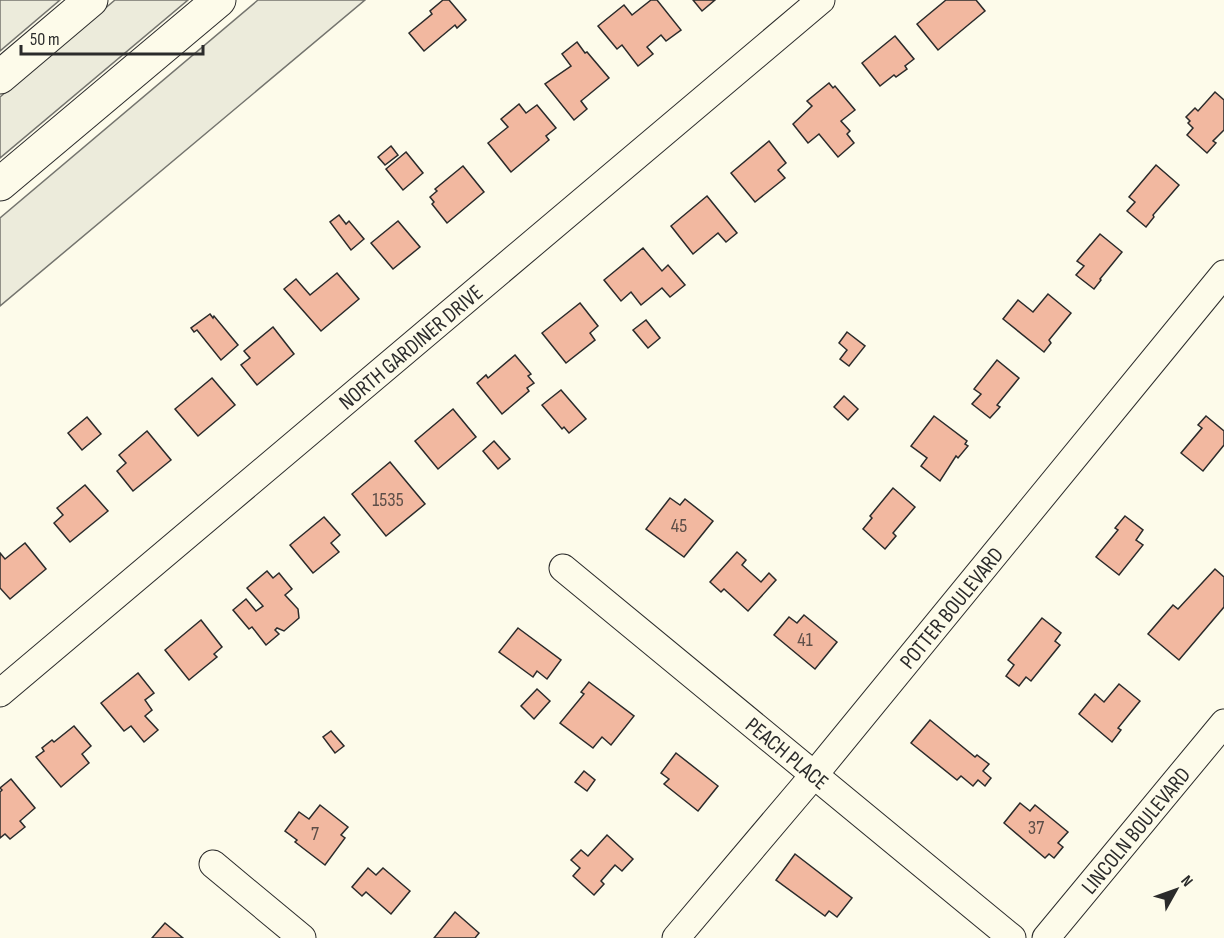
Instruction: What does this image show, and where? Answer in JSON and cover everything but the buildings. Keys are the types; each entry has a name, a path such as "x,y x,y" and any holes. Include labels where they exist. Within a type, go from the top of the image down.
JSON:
{"highway":[{"path":"0,77 91,0"},
{"path":"0,184 219,0"}],"street":[{"name":"NORTH GARDINER DRIVE","path":"0,693 821,0"},
{"name":"POTTER BOULEVARD","path":"676,938 814,775 1224,273"},
{"name":"PEACH PLACE","path":"563,568 1012,938"},
{"name":"LINCOLN BOULEVARD","path":"1046,938 1224,723"},
{"path":"213,864 302,938"}],"shaded area":[{"path":"0,0 60,0 0,51"},
{"path":"115,0 188,0 0,158 0,97"},
{"path":"258,0 365,0 0,306 0,218"}]}
